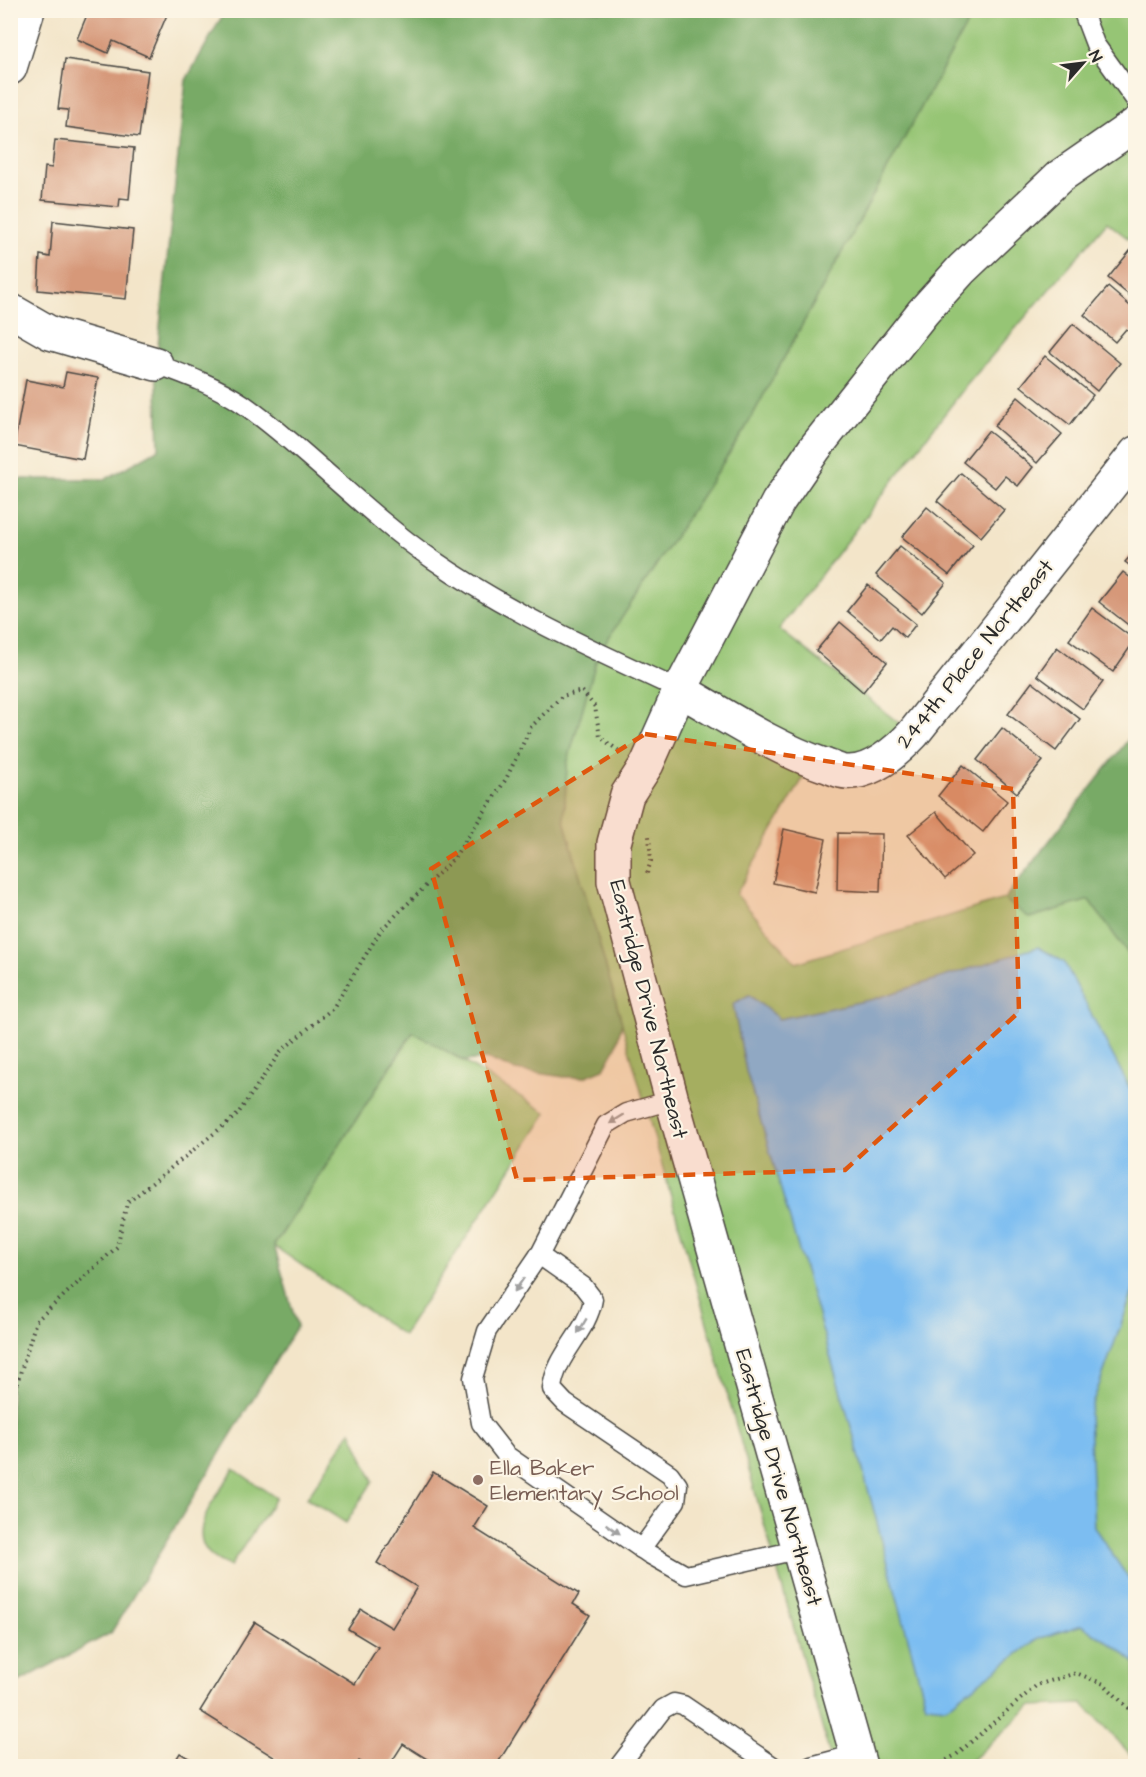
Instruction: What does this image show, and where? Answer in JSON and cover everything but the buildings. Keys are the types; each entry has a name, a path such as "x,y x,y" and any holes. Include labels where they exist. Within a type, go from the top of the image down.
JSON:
{"street":[{"path":"10,68 28,10"},
{"name":"Eastridge Drive Northeast","path":"859,1760 672,1100 614,881 614,843 627,795 648,764 680,690 778,502 856,393 962,269 1059,177 1136,124"},
{"path":"10,310 50,333 156,364"},
{"name":"244th Place Northeast","path":"680,690 748,729 813,761 847,772 873,765 895,753 913,734 1136,453"}],"lane":[{"path":"1082,10 1095,44 1136,101"},
{"path":"156,364 196,379 242,403 431,558 518,613 598,654 680,690"},
{"path":"672,1100 626,1113 606,1125 539,1255 487,1331 473,1378 481,1423 506,1455 641,1549 686,1575 801,1550"},
{"path":"539,1255 583,1286 593,1299 591,1312 553,1374 552,1389 565,1403 670,1474 678,1485 676,1501 641,1549"},
{"path":"619,1767 663,1709 674,1703 683,1705 773,1767"},
{"path":"811,1767 859,1760"}],"path":[{"path":"10,1407 36,1321 117,1247 127,1203 237,1115 281,1051 333,1008 381,930 454,858 506,779 531,727 561,696 582,691 595,707 600,737 620,751"},
{"path":"936,1767 956,1755 1037,1685 1077,1673 1104,1684 1136,1716"}],"highlighted area":[{"path":"645,734 1013,789 1019,1012 845,1170 517,1180 431,869"}],"green space":[{"path":"225,11 974,11 745,429 598,654 567,764 564,820 622,1023 616,1047 604,1069 584,1077 564,1077 515,1070 488,1059 464,1061 413,1032 274,1245 297,1326 111,1633 11,1686 11,479 106,479 159,449 156,364 186,80"},
{"path":"974,11 1135,11 1135,244 1107,222 966,386 779,629 913,734 895,753 813,761 736,894 796,963 1004,899 1030,918 1089,900 1135,963 1135,1759 1083,1704 1031,1706 965,1766 833,1766 564,820 567,764 598,654 745,429"},
{"path":"1135,731 1135,963 1089,900 1029,918 1004,899"},
{"path":"414,1031 547,1113 403,1335 274,1246"},
{"path":"351,1431 373,1481 346,1523 307,1498"},
{"path":"234,1469 276,1498 230,1566 213,1557 204,1547 201,1535 203,1522 209,1509"}],"water":[{"path":"1038,947 1064,962 1135,1098 1135,1286 1089,1413 1094,1527 1135,1588 1135,1664 1123,1652 1082,1625 1038,1639 946,1707 926,1705 854,1437 746,1071 733,1004 749,995 779,1019 874,999"}],"place":[{"name":"Ella Baker Elementary School","path":"478,1480"}]}
